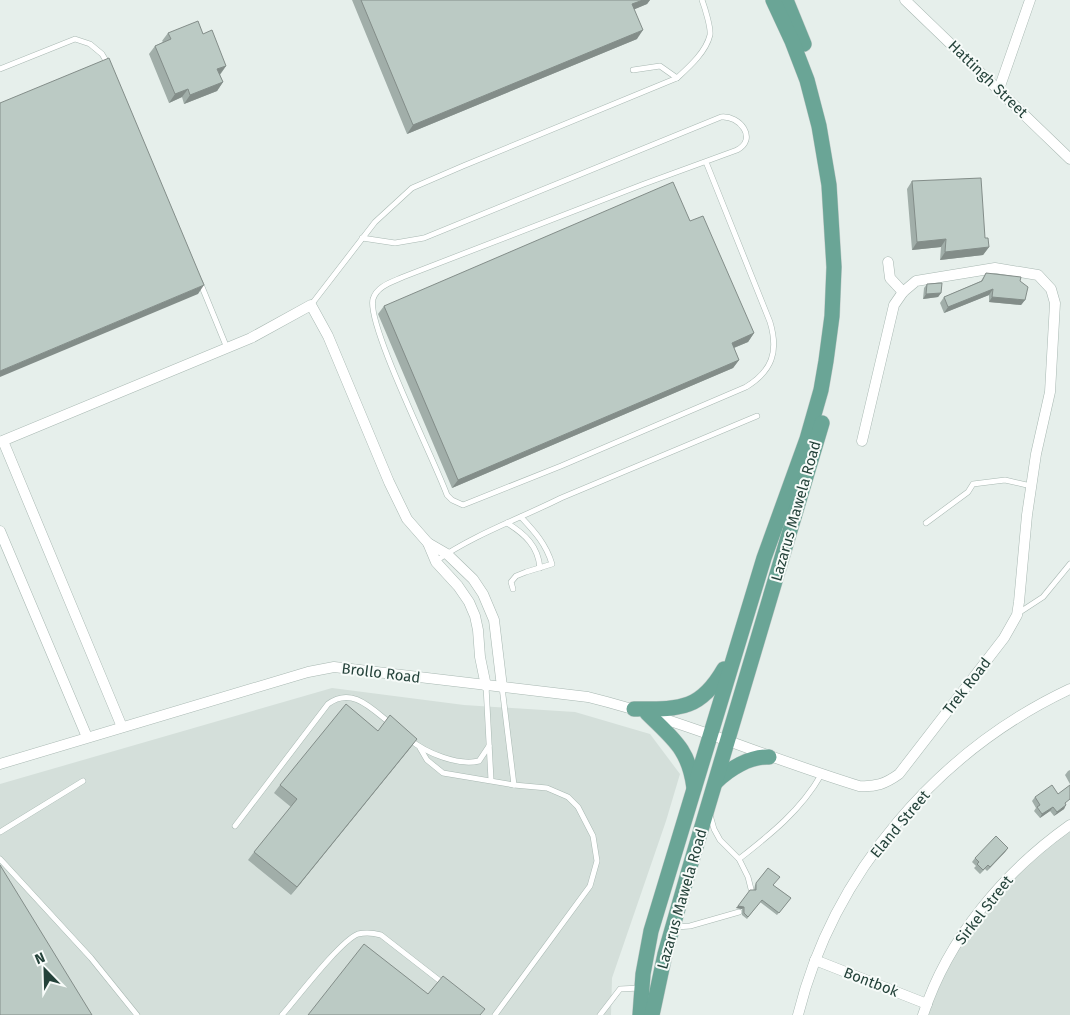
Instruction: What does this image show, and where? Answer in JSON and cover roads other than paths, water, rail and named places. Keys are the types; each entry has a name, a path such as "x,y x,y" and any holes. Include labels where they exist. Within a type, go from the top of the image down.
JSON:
{"main road":[{"name":"Lazarus Mawela Road","path":"640,1015 642,988 652,931 737,642 764,558 809,431 821,390 832,316 834,242 826,167 817,116 807,80 795,48 773,0"},
{"name":"Lazarus Mawela Road","path":"652,1015 673,928 820,430 836,357 843,291 843,244 835,164 822,99 813,68 786,0"},
{"path":"640,711 673,707 690,703 703,697 718,679 737,642"},
{"path":"640,711 672,738 682,750 692,773 694,792"},
{"path":"716,782 737,767 762,756 769,757"}],"street":[{"name":"Hattingh Street","path":"905,0 1070,159"},
{"path":"999,90 1030,0"},
{"path":"862,441 894,305 903,292 890,278 888,262"},
{"name":"Trek Road","path":"710,734 769,757 859,786 871,787 882,785 899,774 1004,638 1017,614 1031,486 1050,392 1055,303 1051,289 1038,275 995,268 916,281 903,292"},
{"path":"122,727 1,441 265,332 311,305 328,336 396,500 407,519 428,543 436,562 463,593 475,616 486,686"},
{"path":"0,531 87,737"},
{"path":"428,543 447,554 473,579 491,609 502,687"},
{"name":"Brollo Road","path":"0,764 328,667 588,697 640,711 710,734"},
{"name":"Eland Street","path":"798,1015 815,960 829,929 864,867 891,830 949,769 984,740 1028,710 1070,689"},
{"name":"Sirkel Street","path":"923,1015 948,960 984,905 1021,865 1048,841 1070,825"},
{"name":"Bontbok","path":"815,960 927,1004"}],"lane":[{"path":"311,305 375,222 412,188 677,78 691,65 710,34 702,0"},
{"path":"0,69 75,39 86,42 95,48 107,61 110,69"},
{"path":"633,70 660,66 677,78"},
{"path":"362,238 395,243 424,238 709,121 725,117 736,120 741,124 747,135 744,147 403,277 386,284 375,295 372,301 372,312 386,352 447,495 463,506 746,387 762,376 770,362 774,337 770,322 706,162"},
{"path":"199,279 227,348"},
{"path":"436,562 480,535 561,498 756,416"},
{"path":"926,523 968,492 973,484 1005,480 1031,486"},
{"path":"513,589 511,582 516,576 552,564 542,540 521,517"},
{"path":"507,523 519,530 529,540 539,559 540,568"},
{"path":"1017,614 1043,597 1070,564"},
{"path":"486,686 491,780"},
{"path":"502,687 514,785"},
{"path":"235,826 328,704 336,698 349,697 365,703 393,725"},
{"path":"406,736 420,748 427,760 443,773 514,785 547,788 568,797 578,807 593,836 597,861 590,886 496,1015"},
{"path":"420,748 469,764 479,761 489,746"},
{"path":"740,859 790,817 809,794 821,774"},
{"path":"0,832 83,781"},
{"path":"708,809 716,835 740,859 752,889"},
{"path":"0,859 91,958 137,1015"},
{"path":"673,928 684,927 739,912"},
{"path":"282,1015 337,951 358,934 372,933 381,936 452,990"},
{"path":"600,1015 620,988 658,987"}]}
